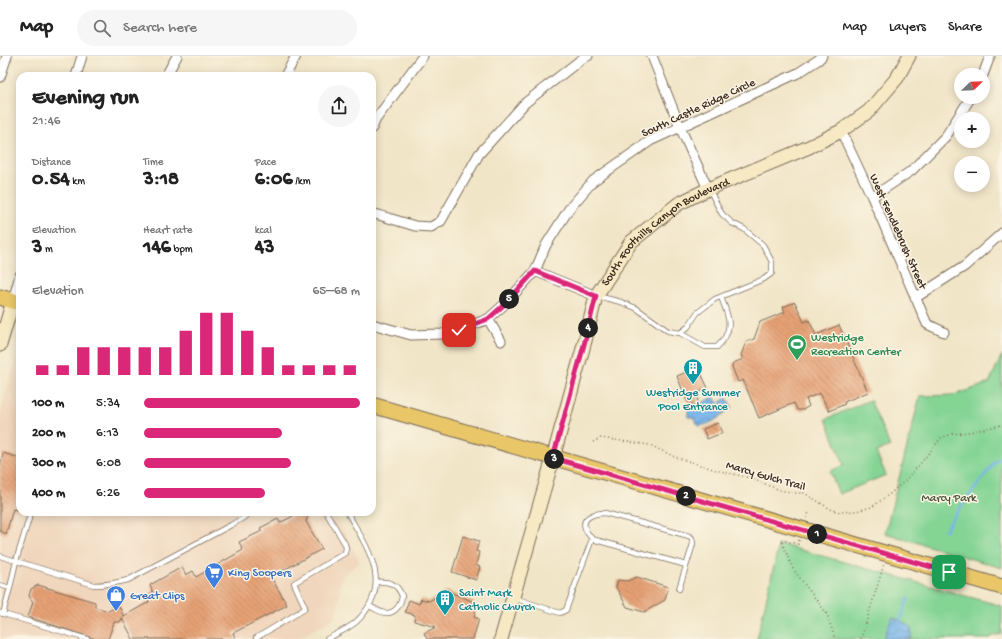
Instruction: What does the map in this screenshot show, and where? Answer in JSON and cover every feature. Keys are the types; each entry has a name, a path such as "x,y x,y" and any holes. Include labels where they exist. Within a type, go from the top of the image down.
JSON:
{"main road":[{"path":"376,406 1002,587"}],"street":[{"path":"0,77 7,56"},
{"path":"77,72 82,56"},
{"path":"168,72 177,56"},
{"path":"287,72 296,56"},
{"path":"376,119 424,56"},
{"path":"376,214 415,226 431,227 441,222 479,154 525,103 552,81 588,56"},
{"path":"652,56 680,127 708,189"},
{"name":"South Castle Ridge Circle","path":"376,325 411,335 442,334 459,330 488,319 506,303 535,271 546,245 569,209 593,181 650,141 798,73 822,56"},
{"name":"South Foothills Canyon Boulevard","path":"501,639 553,458 596,296 632,242 678,204 708,189 809,147 841,131 869,111 897,78 909,56"},
{"path":"986,68 990,56"},
{"path":"872,198 911,171 946,136 967,104"},
{"name":"West Fendlebrush Street","path":"841,131 872,198 926,324 944,332"},
{"path":"915,298 965,266 1002,233"},
{"path":"535,271 596,296"},
{"path":"0,345 16,286"},
{"path":"488,319 501,341"}],"lane":[{"path":"680,333 688,327 697,313 715,299 764,279 772,273 772,262 762,245 744,229 732,223 722,214 708,189"},
{"path":"596,296 621,302 636,308 668,331 680,333 705,347 717,347 723,341 730,327 728,314 721,297"},
{"path":"679,589 686,566 693,541 689,536 605,513 599,513 588,518 585,523 585,528 592,539 686,566"},
{"path":"30,516 2,614 87,639"},
{"path":"0,556 94,585 115,584 128,580 245,516"},
{"path":"256,638 303,610 305,607 294,583 345,553 346,548 328,516"},
{"path":"327,639 352,625 369,606 376,582 376,572 373,560 349,516"},
{"path":"513,598 560,613 566,610 592,539"},
{"path":"369,606 379,611 388,613 396,609 400,604 402,596 396,585 388,582 376,582"},
{"path":"0,585 10,588"}],"path":[{"name":"Marcy Gulch Trail","path":"593,442 601,438 650,445 675,458 750,478 780,490 794,493 804,493 832,510 841,512 856,511 872,507 891,493 906,480 941,438 952,434 1002,425"},
{"path":"782,544 793,569 827,614 835,639"},
{"path":"861,639 886,554"}],"shaded area":[{"path":"16,358 16,516 336,516 360,562 342,577 336,617 297,639 0,639 0,414"}],"green space":[{"name":"Marcy Park","path":"1002,355 1002,568 885,533 920,396 955,395 989,383"},
{"path":"870,400 890,446 876,452 886,475 839,494 830,471 844,465 826,419"},
{"path":"779,544 1002,606 1002,634 988,639 757,639"}],"water":[{"path":"714,397 720,406 721,411 724,408 720,402 727,398 732,407 717,419 704,425 699,426 693,417 688,417 688,408"},
{"path":"893,617 910,626 912,634 910,639 884,639"}],"building":[{"name":"Westridge Recreation Center","path":"795,302 804,322 809,320 816,335 839,325 868,392 844,402 845,404 829,411 820,393 806,399 809,406 803,410 797,410 794,403 759,418 743,380 738,382 732,367 733,363 743,359 741,355 746,342 754,339 760,322 785,312 783,307"},
{"name":"Westridge Summer Pool Entrance","path":"698,367 708,388 693,395 698,399 697,404 692,405 687,401 677,376"},
{"path":"718,423 722,433 707,439 703,429"},
{"path":"3,453 16,457 16,510 13,509 6,534 0,531 0,466"},
{"name":"King Soopers","path":"293,516 308,516 306,522 322,549 271,577 287,605 233,633 236,639 133,639 122,618 120,622 114,622 108,639 96,639 28,617 33,602 29,596 31,589 38,585 95,602 95,607 108,611 119,606 123,615 122,617 149,602 147,596 153,593 150,585 182,567 186,575 193,571 196,577 243,550 239,542 262,531 260,528 278,519 280,523"},
{"path":"463,536 479,541 476,551 479,552 476,565 480,567 476,580 452,572"},
{"path":"637,577 668,587 665,600 644,612 627,607 616,587 618,580 627,581"},
{"name":"Saint Mark Catholic Church","path":"447,591 474,602 472,608 476,609 474,617 479,619 473,639 427,639 424,633 436,627 414,621 415,615 405,612 409,600 419,604 421,599 429,601"}],"waterway":[{"path":"945,530 996,461 1002,457"},
{"path":"899,624 908,599"}],"place":[{"name":"Westridge Recreation Center","path":"797,361"},
{"name":"Westridge Summer Pool Entrance","path":"693,385"},
{"name":"King Soopers","path":"214,589"},
{"name":"Great Clips","path":"116,612"},
{"name":"Saint Mark Catholic Church","path":"445,616"}],"route":[{"path":"459,330 488,319 506,303 535,271 596,296 553,458 949,572"}]}
